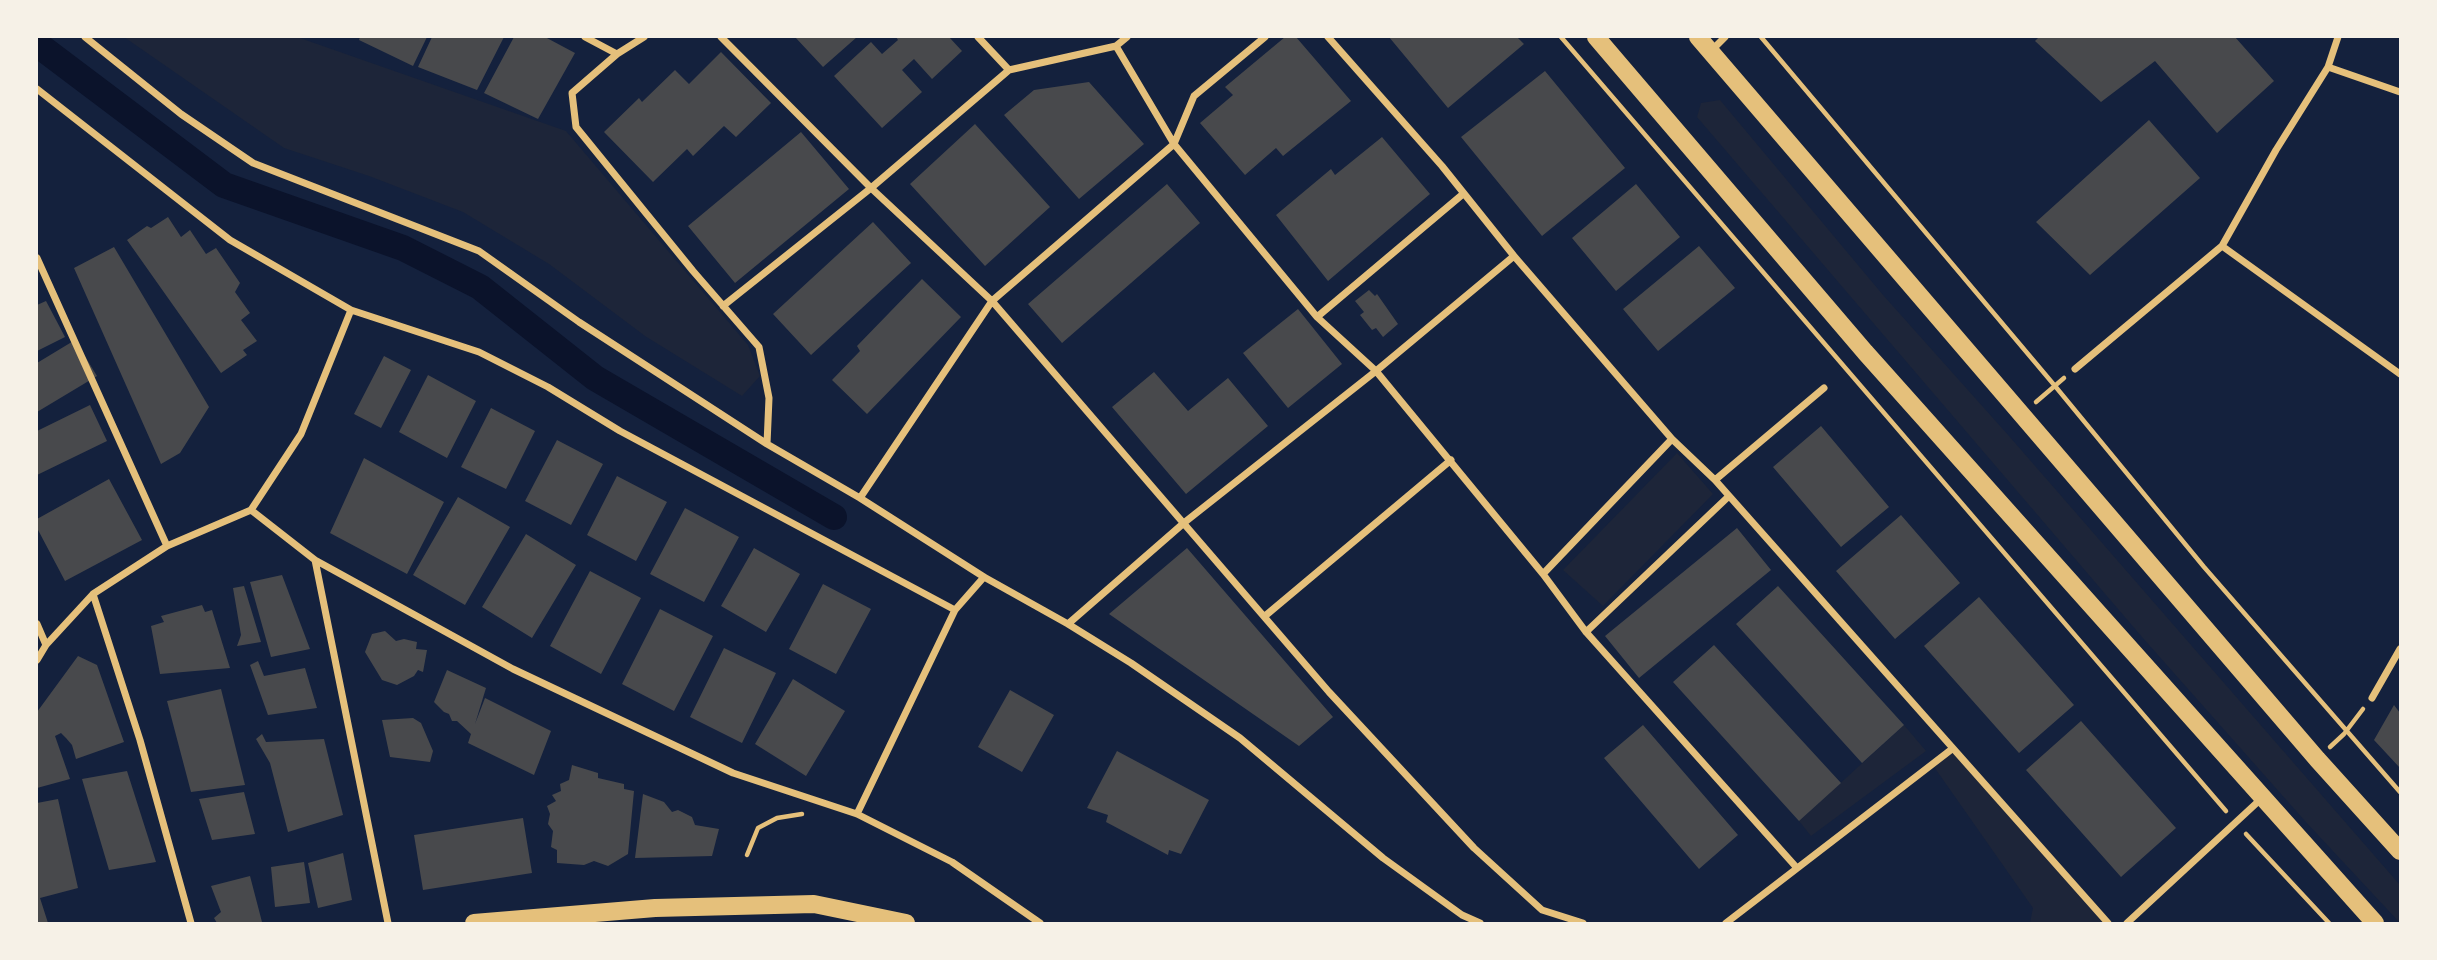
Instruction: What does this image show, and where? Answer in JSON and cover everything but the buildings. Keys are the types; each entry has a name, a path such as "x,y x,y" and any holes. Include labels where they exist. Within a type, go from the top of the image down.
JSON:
{"main road":[{"path":"1596,37 1865,352 2375,923"},
{"path":"1698,37 2317,759 2400,851"},
{"path":"474,923 655,908 814,904 906,923"}],"street":[{"path":"85,37 181,114 253,163 480,251 579,323 766,444 860,498 984,577 1068,624 1130,663 1240,738 1383,858 1462,915 1479,923"},
{"path":"585,37 617,54"},
{"path":"644,37 617,54 572,93 576,127 759,347 769,397 766,444"},
{"path":"721,37 871,188 992,301 1329,692 1474,848 1542,910 1583,923"},
{"path":"978,37 1009,70"},
{"path":"723,306 871,188 1009,70 1116,46 1127,37"},
{"path":"860,498 992,301 1174,144 1194,96 1265,37"},
{"path":"1328,37 1442,166 1514,256 1672,439 1715,480 2108,923"},
{"path":"1710,51 1725,37"},
{"path":"2075,369 2222,246 2276,150 2328,67 2338,37"},
{"path":"1116,46 1174,144 1318,317 1376,371 1543,574 1586,632 1797,868"},
{"path":"2328,67 2400,92"},
{"path":"37,89 230,240 351,310 480,352 955,610"},
{"path":"1318,317 1463,194"},
{"path":"2222,246 2400,374"},
{"path":"1068,624 1185,523 1376,371 1514,256"},
{"path":"37,258 167,546"},
{"path":"37,660 46,645 93,594 167,546 251,510 300,434 351,310"},
{"path":"1715,480 1824,388"},
{"path":"1543,574 1672,439"},
{"path":"1265,616 1451,460"},
{"path":"1586,632 1729,496"},
{"path":"251,510 315,561 513,669 733,773 857,814 952,862 1040,923"},
{"path":"315,561 388,923"},
{"path":"857,814 955,610 984,577"},
{"path":"93,594 140,740 191,923"},
{"path":"37,624 46,645"},
{"path":"2372,698 2400,649"},
{"path":"1726,923 1952,749"},
{"path":"2127,923 2263,798"}],"path":[{"path":"1561,37 2236,823 2329,923"},
{"path":"1761,37 2204,567 2400,792"},
{"path":"1824,388 1865,352"},
{"path":"2021,415 2075,369"},
{"path":"2317,759 2346,731 2372,698"},
{"path":"747,855 758,828 777,818 841,809"}],"shaded area":[{"path":"124,37 297,37 566,131 748,345 760,376 742,396 645,336 549,264 463,212 369,176 284,148"},
{"path":"1720,100 1883,295 2400,885 2400,923 2305,821 2142,637 1697,117 1701,103"},
{"path":"1677,453 1713,494 1603,606 1563,570"},
{"path":"1904,725 1926,751 1811,836 1799,821"},
{"path":"1952,749 2108,923 2030,923 2033,908 1932,764"}],"waterway":[{"path":"37,44 224,185 403,248 480,287 595,378 834,517"}]}
